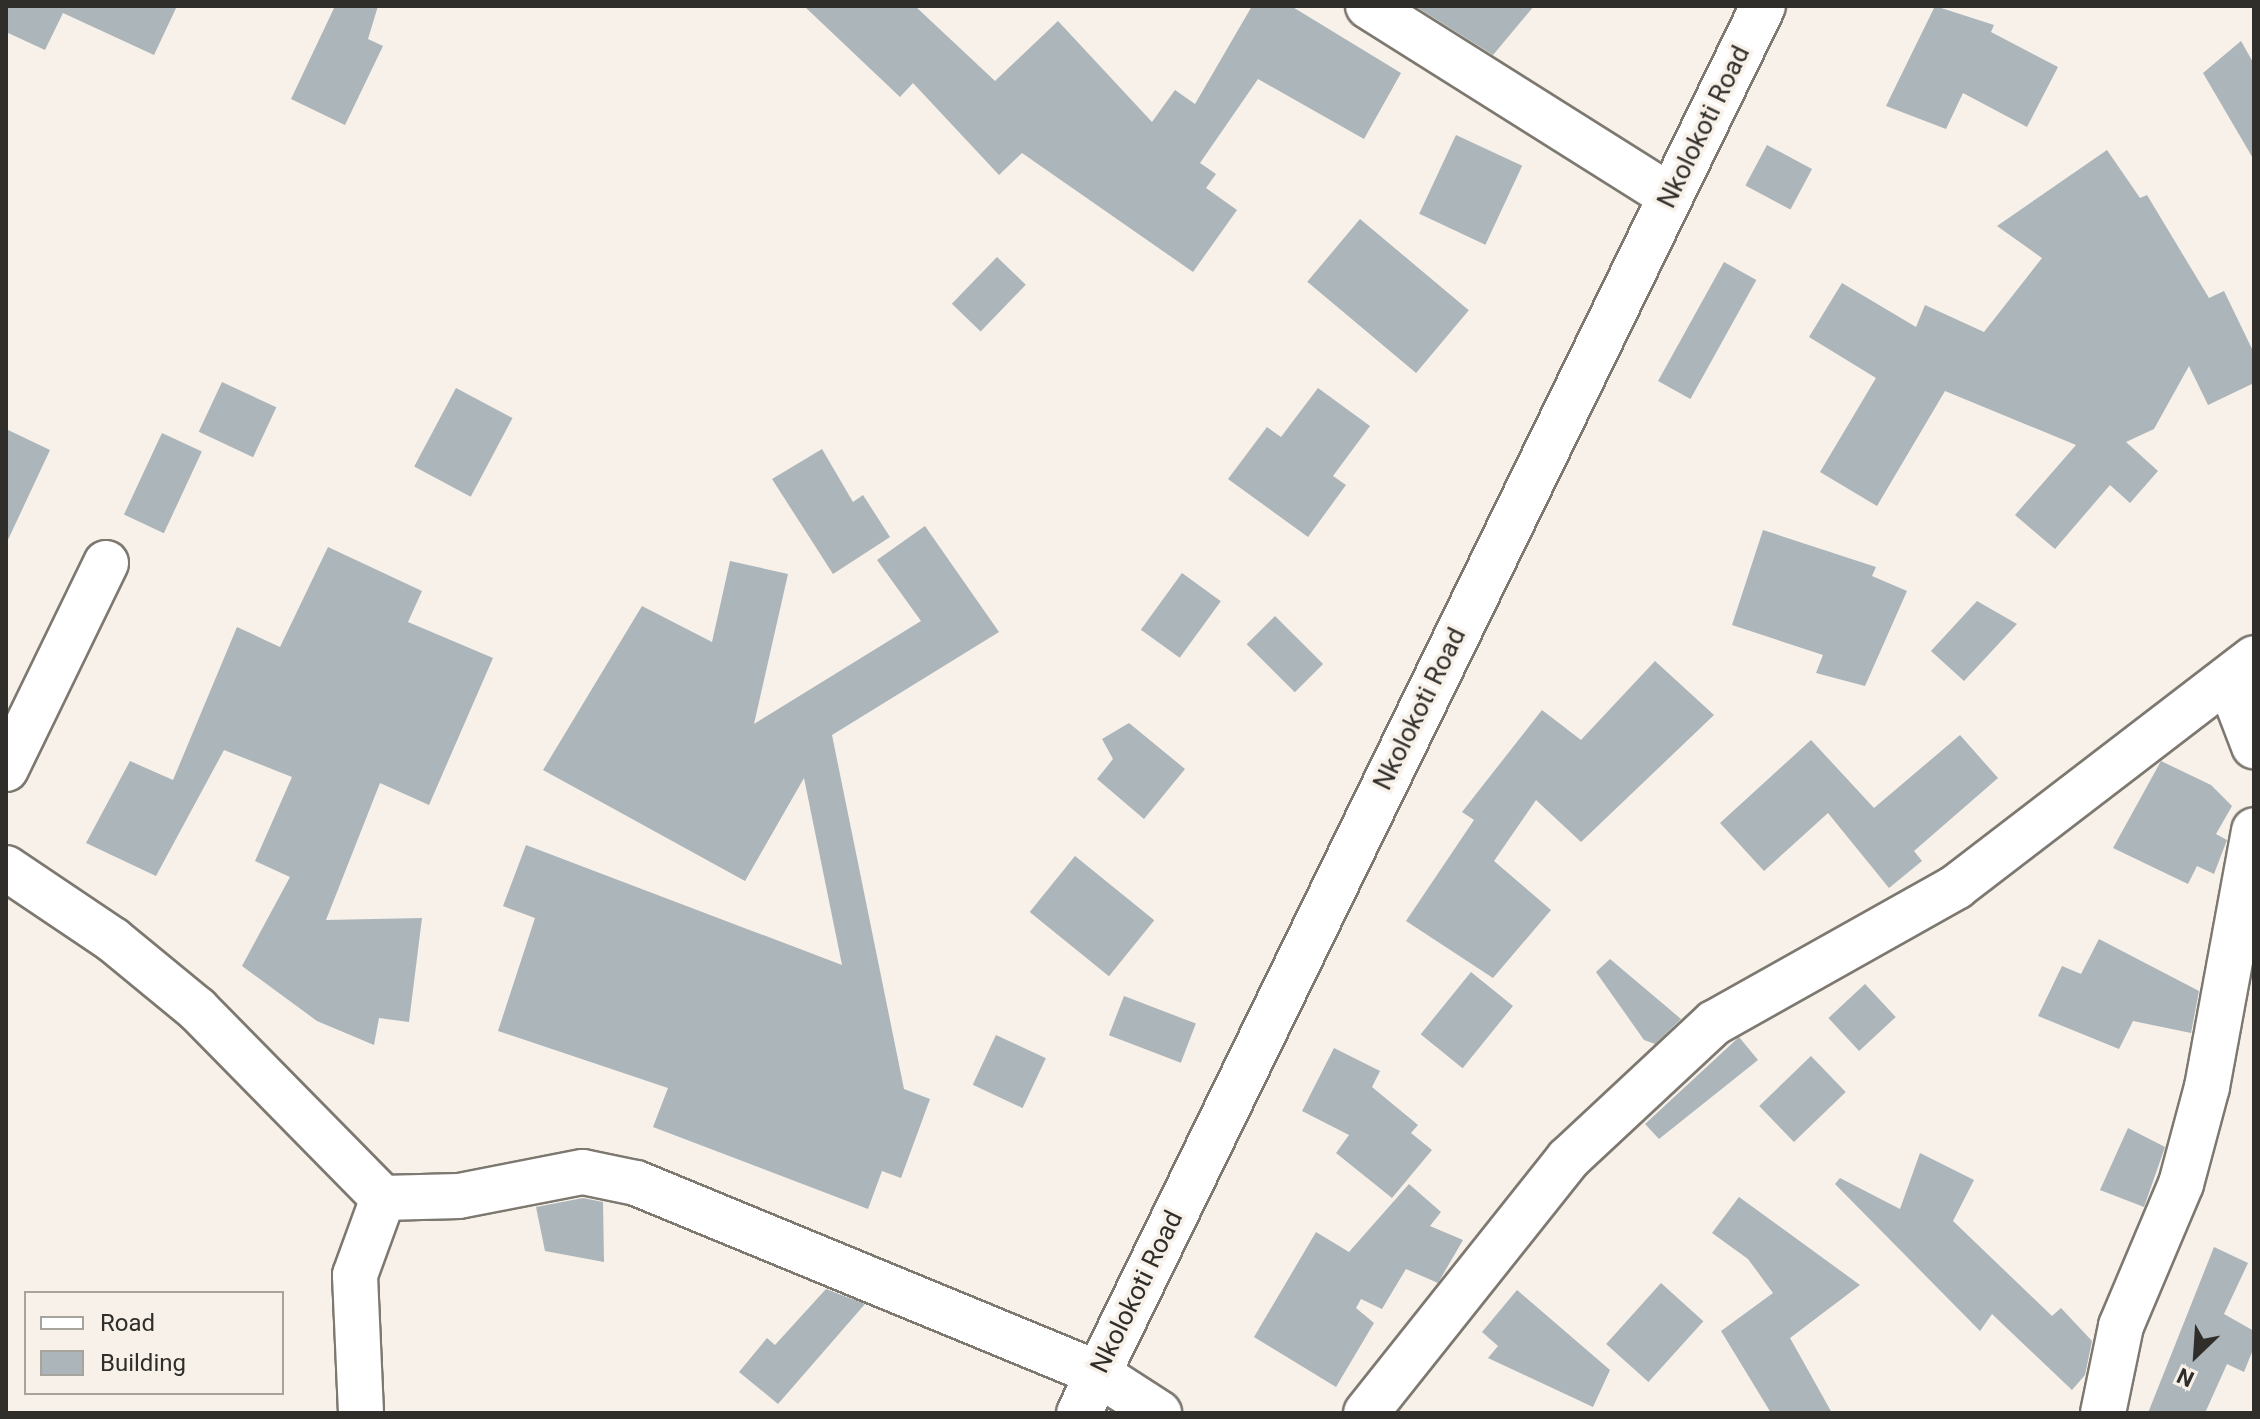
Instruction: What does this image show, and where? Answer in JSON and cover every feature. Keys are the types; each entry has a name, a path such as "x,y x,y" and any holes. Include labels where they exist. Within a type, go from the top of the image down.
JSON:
{"street":[{"path":"1368,6 1670,196"},
{"name":"Nkolokoti Road","path":"1079,1413 1763,6"},
{"path":"6,769 106,563"},
{"path":"1366,1413 1568,1159 1714,1023 1956,887 2241,669 2254,746"},
{"path":"2103,1413 2121,1326 2181,1184 2203,1101 2254,830"},
{"path":"6,868 113,940 197,1009 383,1198 459,1196 583,1172 636,1183 1097,1373 1159,1413"},
{"path":"361,1413 355,1275 383,1198"}],"building":[{"path":"6,6 177,6 154,55 63,13 45,50 6,32"},
{"path":"335,6 378,6 368,39 383,46 345,125 291,99"},
{"path":"804,6 915,6 995,81 1058,21 1152,122 1175,90 1195,104 1252,6 1291,6 1401,73 1364,139 1258,79 1200,163 1216,174 1206,188 1237,210 1193,272 1022,153 999,175 913,83 900,97"},
{"path":"1415,6 1534,6 1493,55"},
{"path":"1935,6 1994,25 1991,32 2058,67 2027,127 1963,93 1946,129 1886,106"},
{"path":"2241,41 2254,64 2254,160 2203,73"},
{"path":"1456,135 1522,166 1485,245 1419,214"},
{"path":"1767,145 1812,169 1790,210 1745,186"},
{"path":"2107,150 2140,198 2147,195 2209,298 2224,291 2254,353 2254,383 2208,405 2189,366 2154,429 2126,442 2158,471 2130,503 2110,485 2055,549 2015,515 2076,445 1945,391 1877,506 1820,472 1876,378 1809,337 1842,283 1916,327 1925,305 1984,332 2042,258 1997,226"},
{"path":"1360,219 1469,310 1416,373 1307,282"},
{"path":"997,257 1026,285 981,332 952,304"},
{"path":"1724,262 1756,280 1690,399 1658,381"},
{"path":"222,382 276,407 253,457 199,432"},
{"path":"456,388 513,418 471,497 414,467"},
{"path":"1318,388 1370,426 1333,476 1346,485 1308,537 1228,479 1267,427 1281,437"},
{"path":"6,429 50,450 6,544"},
{"path":"162,433 202,452 164,533 124,515"},
{"path":"822,449 853,502 863,495 890,537 833,574 772,479"},
{"path":"925,526 999,632 832,735 904,1089 930,1099 901,1178 882,1171 868,1209 653,1127 668,1088 498,1031 535,918 503,906 526,845 842,965 804,778 745,881 543,770 642,606 712,642 730,561 788,574 754,724 921,621 877,560"},
{"path":"1763,530 1876,567 1872,576 1907,591 1865,686 1816,673 1823,655 1732,625"},
{"path":"328,547 422,591 408,622 493,658 429,805 380,783 326,920 422,918 409,1022 379,1018 374,1045 317,1021 242,966 290,877 255,861 292,777 224,750 156,876 86,843 130,761 173,780 237,627 280,647"},
{"path":"1182,573 1221,601 1180,658 1141,630"},
{"path":"1977,601 2017,624 1964,681 1931,651"},
{"path":"1275,616 1323,664 1295,692 1247,644"},
{"path":"1655,661 1714,715 1581,842 1536,800 1494,861 1551,910 1493,978 1406,921 1474,820 1462,812 1542,710 1581,740"},
{"path":"1129,723 1185,769 1144,819 1097,779 1113,759 1102,739"},
{"path":"1960,735 1998,778 1914,851 1922,861 1889,888 1828,813 1764,871 1720,823 1811,740 1874,808"},
{"path":"2161,761 2211,785 2232,806 2216,834 2227,840 2214,874 2197,866 2188,884 2113,848"},
{"path":"1075,856 1154,920 1109,976 1030,912"},
{"path":"2099,939 2199,991 2191,1033 2133,1021 2119,1049 2038,1016 2062,966 2081,974"},
{"path":"1610,959 1681,1019 1655,1044 1644,1040 1596,972"},
{"path":"1471,972 1513,1006 1463,1068 1421,1034"},
{"path":"1865,984 1896,1017 1859,1051 1828,1018"},
{"path":"1124,996 1196,1024 1181,1063 1109,1035"},
{"path":"996,1035 1046,1058 1023,1108 973,1085"},
{"path":"1739,1037 1758,1060 1659,1139 1645,1124"},
{"path":"1334,1048 1380,1071 1372,1087 1418,1125 1411,1133 1432,1150 1392,1198 1336,1153 1349,1135 1302,1111"},
{"path":"1811,1056 1846,1092 1794,1142 1759,1106"},
{"path":"2128,1128 2165,1147 2144,1207 2100,1190"},
{"path":"1920,1153 1974,1180 1953,1221 2052,1316 2061,1308 2092,1341 2085,1375 2072,1390 1992,1314 1980,1331 1835,1184 1840,1178 1900,1209"},
{"path":"1409,1184 1441,1212 1430,1226 1463,1240 1438,1283 1406,1269 1382,1309 1361,1299 1356,1308 1374,1323 1336,1387 1254,1337 1316,1232 1349,1252"},
{"path":"1739,1197 1860,1285 1790,1338 1832,1413 1771,1413 1721,1331 1773,1293 1748,1259 1712,1233"},
{"path":"583,1198 603,1202 604,1262 545,1251 536,1207"},
{"path":"2214,1247 2248,1263 2224,1314 2254,1331 2254,1347 2244,1372 2227,1364 2205,1413 2148,1413"},
{"path":"1661,1283 1703,1321 1648,1382 1606,1344"},
{"path":"826,1289 865,1304 778,1404 739,1372 767,1338 775,1345"},
{"path":"1517,1290 1610,1370 1593,1407 1488,1358 1498,1346 1482,1332"}]}
